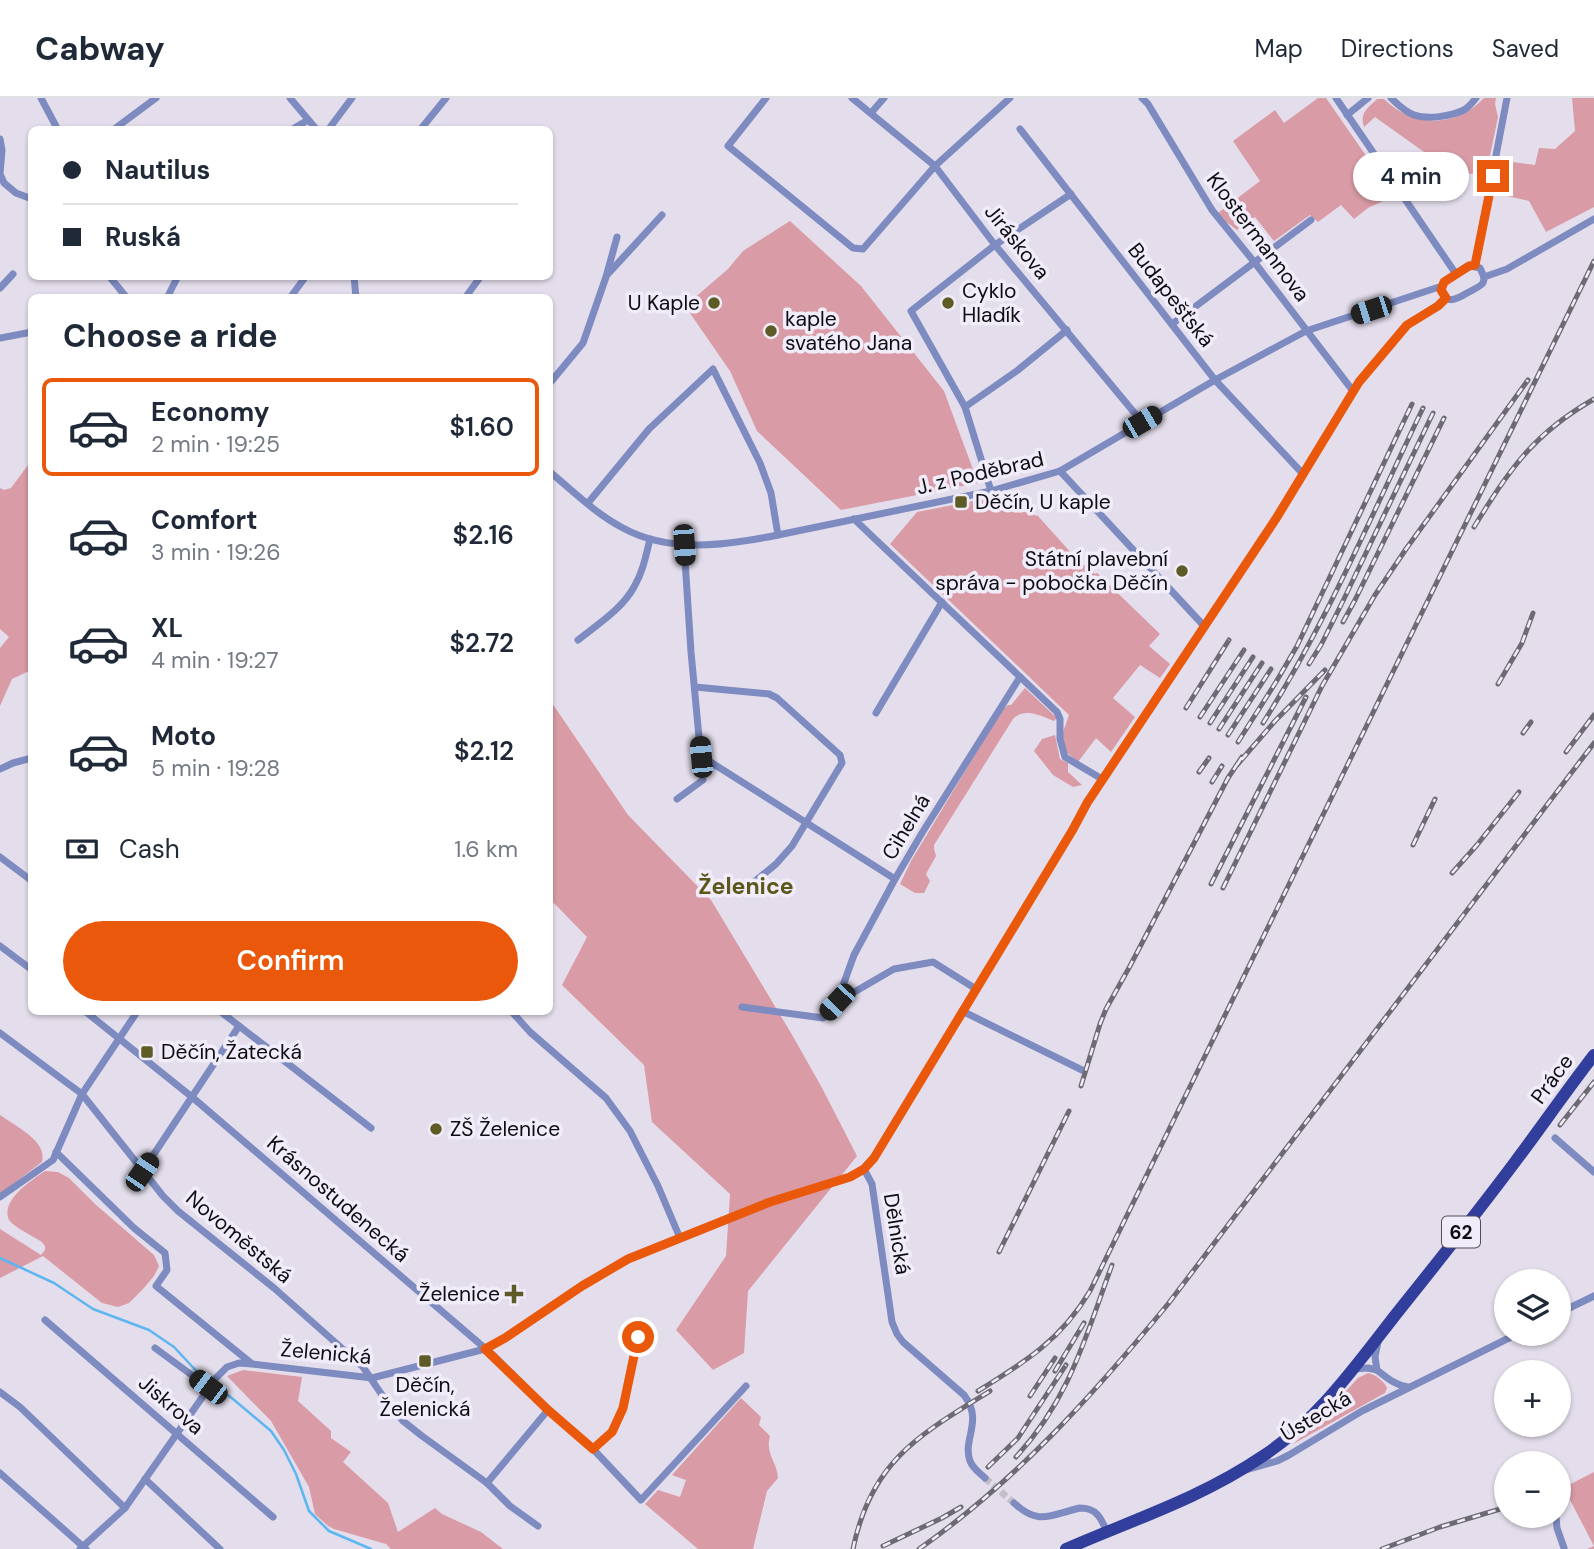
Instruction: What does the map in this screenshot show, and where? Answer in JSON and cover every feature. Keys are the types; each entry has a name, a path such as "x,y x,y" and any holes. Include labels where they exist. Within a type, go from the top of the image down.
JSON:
{"main road":[{"name":"Práce","path":"1379,1335 1594,1055"},
{"name":"Ústecká","path":"1066,1549 1187,1500 1264,1456 1322,1406 1379,1335"}],"street":[{"path":"41,98 56,126"},
{"path":"118,126 156,98"},
{"path":"331,126 352,98"},
{"path":"423,126 446,98"},
{"path":"766,98 728,146 853,248 863,249 935,166 1010,98"},
{"name":"Jiráskova","path":"852,98 935,166 995,245 1142,422"},
{"path":"871,113 884,98"},
{"path":"993,98 1001,105"},
{"name":"Klostermannova","path":"1142,98 1212,210 1353,391"},
{"path":"1336,98 1456,274"},
{"path":"1347,115 1368,98"},
{"path":"1391,98 1415,115 1444,116 1465,109 1476,98"},
{"path":"1475,265 1507,98"},
{"path":"295,100 313,126"},
{"path":"298,126 308,120"},
{"name":"Budapešťská","path":"1020,129 1215,380 1303,474"},
{"path":"0,139 0,174 4,183 16,193 28,198"},
{"path":"991,491 965,407 911,312 995,245 1070,194"},
{"path":"606,277 662,215"},
{"name":"Dělnická","path":"985,1478 970,1461 973,1416 970,1404 964,1395 903,1342 892,1322 872,1184 864,1169 874,1158 1102,779 1277,517 1353,391 1407,325 1446,298 1458,298 1480,285 1485,277 1507,269 1594,219"},
{"path":"1172,324 1311,220"},
{"path":"553,379 583,343 617,237"},
{"path":"1446,298 1442,293 1445,281 1469,266 1475,265 1482,269 1485,277"},
{"path":"0,288 13,274"},
{"path":"112,280 124,294"},
{"name":"J. z Poděbrad","path":"553,474 622,528 650,539 684,545 746,542 778,536 991,491 1060,471 1215,380 1306,331 1442,286"},
{"path":"965,407 1018,370 1067,330"},
{"path":"0,338 28,333"},
{"path":"587,503 649,429 713,369 760,463 771,493 778,536"},
{"path":"1060,471 1205,627"},
{"path":"854,519 1057,712 1065,757 1102,779"},
{"path":"578,640 622,604 641,573 650,539"},
{"path":"677,799 703,780 684,545"},
{"path":"876,713 942,601"},
{"name":"Cihelná","path":"837,1002 855,955 895,879 1020,677"},
{"path":"695,687 769,694 777,698 840,755 842,763 792,846 776,864 743,891"},
{"path":"701,757 895,879"},
{"path":"0,769 28,759"},
{"path":"0,858 28,878"},
{"path":"0,946 28,967"},
{"path":"742,1007 823,1018 837,1002 894,970 933,962 976,989"},
{"path":"962,1012 1082,1070"},
{"name":"Krásnostudenecká","path":"90,1015 192,1097 485,1349 593,1449 641,1500 746,1386"},
{"path":"0,1197 53,1160 82,1094 134,1015"},
{"path":"225,1015 371,1128"},
{"path":"515,1015 530,1032 606,1098 630,1130 659,1186 680,1238"},
{"path":"142,1172 239,1026"},
{"name":"Novoměstská","path":"0,1033 82,1094 163,1196 274,1288 363,1367 403,1421 487,1483 510,1506 538,1526"},
{"path":"1555,1138 1594,1172"},
{"path":"56,1152 134,1228 165,1253 166,1270 156,1286 252,1364"},
{"name":"Želenická","path":"84,1548 125,1508 211,1384 227,1367 239,1363 372,1378 485,1349 628,1259 770,1202 850,1177 864,1169"},
{"path":"1571,1307 1594,1296"},
{"name":"Jiskrova","path":"45,1320 273,1517"},
{"path":"1377,1370 1375,1357 1379,1335"},
{"path":"593,1449 612,1432 623,1408 638,1337"},
{"name":"Ústecká","path":"1240,1472 1277,1461 1362,1411 1494,1345"},
{"path":"155,1348 211,1384"},
{"name":"Ústecká","path":"1352,1369 1377,1370 1390,1381 1409,1387"},
{"path":"0,1392 20,1407 125,1508"},
{"path":"487,1483 548,1410"},
{"path":"0,1473 84,1548"},
{"path":"145,1479 220,1549"},
{"path":"1014,1503 1029,1515 1041,1518 1087,1508 1101,1517 1107,1532"},
{"path":"1557,1528 1564,1548"}],"shaded area":[{"path":"1318,98 1326,98 1394,196 1368,208 1354,219 1341,205 1318,222 1310,215 1274,241 1255,217 1237,230 1218,213 1260,181 1233,141 1275,110 1284,123"},
{"path":"1484,98 1496,98 1498,117 1486,175 1452,172 1375,117 1364,127 1364,114 1377,99 1384,99 1395,109 1408,115 1434,121 1461,115"},
{"path":"1572,98 1594,98 1594,207 1546,232 1529,201 1498,194 1504,161 1535,165 1539,148 1555,149 1575,131"},
{"path":"790,221 861,286 944,391 978,483 841,510 757,431 730,371 685,306 728,269 743,251"},
{"path":"28,465 28,671 12,679 0,706 0,648 9,637 0,629 0,488 11,488"},
{"path":"1010,494 1038,516 1082,565 1097,573 1160,634 1149,646 1170,664 1160,678 1140,665 1113,698 1135,717 1111,752 1096,738 1078,762 1064,750 1062,735 1069,715 890,544 917,512"},
{"path":"1025,688 1057,718 1054,721 1028,713 1013,719 934,845 936,856 926,874 930,881 924,893 915,893 900,884 911,861 1002,710 1011,705"},
{"path":"553,704 628,815 711,900 791,1033 857,1156 748,1291 744,1353 713,1370 676,1330 726,1256 730,1194 652,1122 644,1065 562,985 587,937 553,902"},
{"path":"1055,735 1060,759 1068,763 1068,772 1082,785 1073,787 1053,775 1034,751 1042,739"},
{"path":"0,1115 29,1135 43,1154 42,1162 0,1194"},
{"path":"45,1171 58,1172 69,1178 154,1255 159,1266 154,1276 129,1303 118,1307 102,1303 43,1256 0,1278 0,1229 41,1255 45,1250 42,1242 12,1223 7,1213 19,1191"},
{"path":"243,1370 302,1377 298,1401 331,1431 331,1438 351,1452 343,1462 388,1503 398,1532 435,1508 481,1532 503,1549 391,1549 386,1544 328,1526 315,1514 309,1487 271,1421 227,1376"},
{"path":"1368,1373 1384,1383 1387,1388 1385,1393 1293,1444 1314,1426 1358,1378"},
{"path":"741,1398 761,1417 759,1425 770,1436 769,1448 778,1478 767,1491 753,1549 698,1549 645,1504 658,1490 680,1497 686,1480 672,1475"},
{"path":"1594,1472 1594,1546 1571,1502 1571,1484"}],"waterway":[{"path":"0,1258 54,1283 93,1309 149,1330 174,1347 201,1376 271,1431 296,1474 309,1511 329,1531 371,1549"}],"tunnel":[{"path":"985,1478 1014,1503"}],"railway":[{"path":"978,1391 1026,1360 1054,1337 1090,1291 1594,261"},
{"path":"1223,888 1322,686 1375,595 1528,380"},
{"path":"1474,527 1499,487 1525,454 1555,426 1594,399"},
{"path":"1238,742 1297,646 1412,404"},
{"path":"1263,723 1328,608 1423,408"},
{"path":"1309,664 1342,603 1433,413"},
{"path":"1343,622 1444,418"},
{"path":"1498,684 1522,643 1533,613"},
{"path":"1186,708 1229,640"},
{"path":"1200,717 1244,650"},
{"path":"1210,723 1253,657"},
{"path":"1219,729 1262,663"},
{"path":"1228,735 1271,669"},
{"path":"1081,1086 1106,1009 1228,778 1242,757 1237,765 1325,670"},
{"path":"1211,884 1306,697"},
{"path":"1566,752 1594,715"},
{"path":"1523,733 1531,722"},
{"path":"919,1549 1021,1466 1082,1404 1140,1338 1594,743"},
{"path":"1199,772 1209,758"},
{"path":"1212,782 1222,766"},
{"path":"1452,873 1519,792"},
{"path":"1413,845 1435,799"},
{"path":"1560,1125 1594,1082"},
{"path":"999,1252 1069,1111"},
{"path":"1016,1457 1035,1435 1063,1390 1112,1265"},
{"path":"1055,1371 1084,1323"},
{"path":"1030,1396 1055,1358"},
{"path":"988,1467 1018,1438 1066,1365"},
{"path":"853,1549 872,1493 886,1472 920,1437 990,1391"},
{"path":"883,1546 961,1507"},
{"path":"1382,1549 1440,1527 1494,1511"}],"place":[{"name":"U Kaple","path":"714,303"},
{"name":"Cyklo Hladík","path":"948,303"},
{"name":"kaple svatého Jana","path":"771,331"},
{"name":"Děčín, U kaple","path":"961,502"},
{"name":"Státní plavební správa - pobočka Děčín","path":"1182,571"},
{"name":"Děčín, Žatecká","path":"147,1052"},
{"name":"ZŠ Želenice","path":"436,1129"},
{"name":"Želenice","path":"514,1294"},
{"name":"Děčín, Želenická","path":"425,1361"}],"district":[{"name":"Želenice","path":"746,886"}],"route":[{"path":"638,1337 623,1408 612,1432 593,1449 485,1349 628,1259 770,1202 850,1177 864,1169 874,1158 1087,803 1277,517 1359,382 1407,325 1446,298 1441,290 1444,282 1475,265 1493,176"}]}
